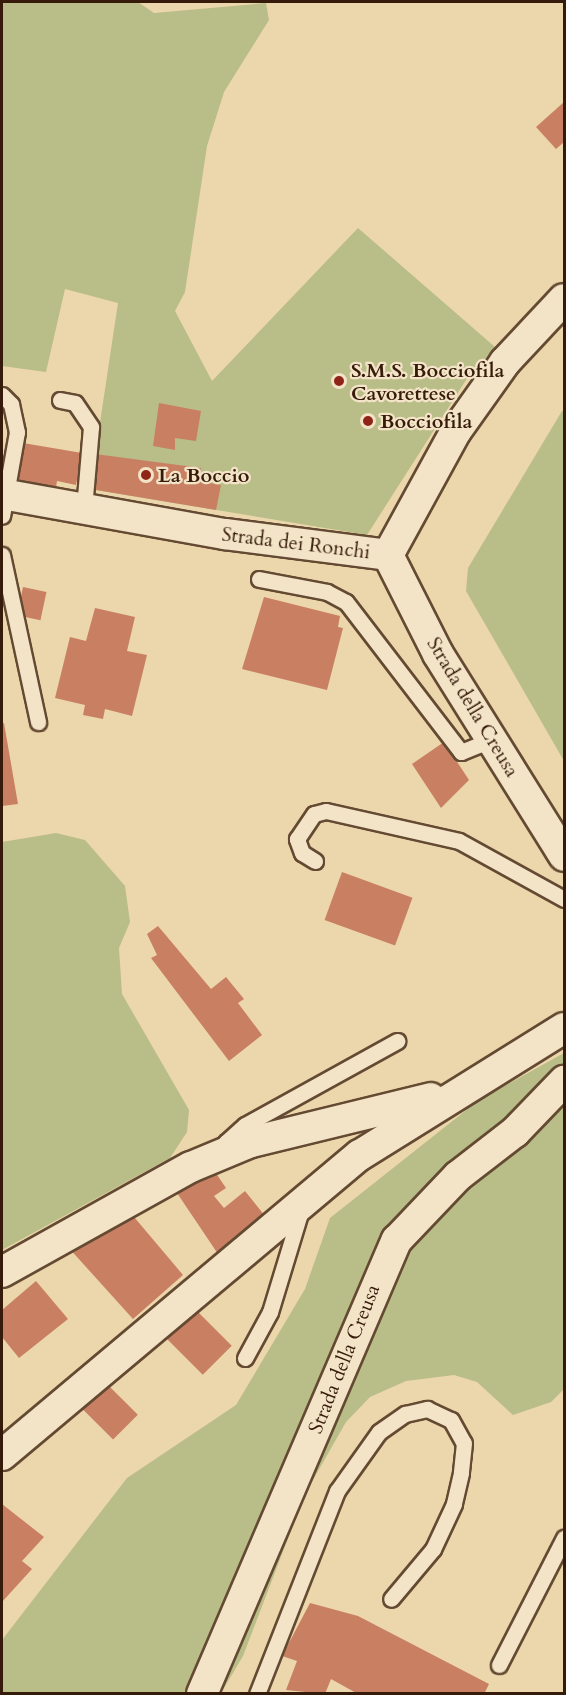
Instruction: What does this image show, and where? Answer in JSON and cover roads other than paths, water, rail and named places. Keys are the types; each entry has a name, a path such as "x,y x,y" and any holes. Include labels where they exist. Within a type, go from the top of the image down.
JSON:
{"street":[{"name":"Strada dei Ronchi","path":"4,501 84,508 225,534 388,555 456,430 505,362 564,299"},
{"name":"Strada della Creusa","path":"388,555 438,654 564,856"},
{"path":"2,1455 303,1201 392,1132 469,1088 564,1028"},
{"name":"Strada della Creusa","path":"202,1694 397,1240 458,1176 515,1132 564,1081"},
{"path":"2,1272 224,1152 469,1088"}],"lane":[{"path":"2,395 17,420 4,501"},
{"path":"60,400 75,403 91,427 84,508"},
{"path":"2,555 38,722"},
{"path":"259,579 327,592 346,602 461,752 491,740"},
{"path":"315,861 302,853 297,839 314,814 326,811 459,841 564,899"},
{"path":"224,1152 226,1142 245,1125 397,1041"},
{"path":"245,1358 270,1312 295,1243 303,1201"},
{"path":"257,1694 337,1491 379,1432 405,1414 427,1409 451,1420 464,1443 461,1473 454,1504 433,1549 391,1599"},
{"path":"499,1665 564,1539"}],"place":[{"name":"S.M.S. Bocciofila Cavorettese","path":"339,381"},
{"name":"Bocciofila","path":"368,421"},
{"name":"La Boccio","path":"146,475"}]}
